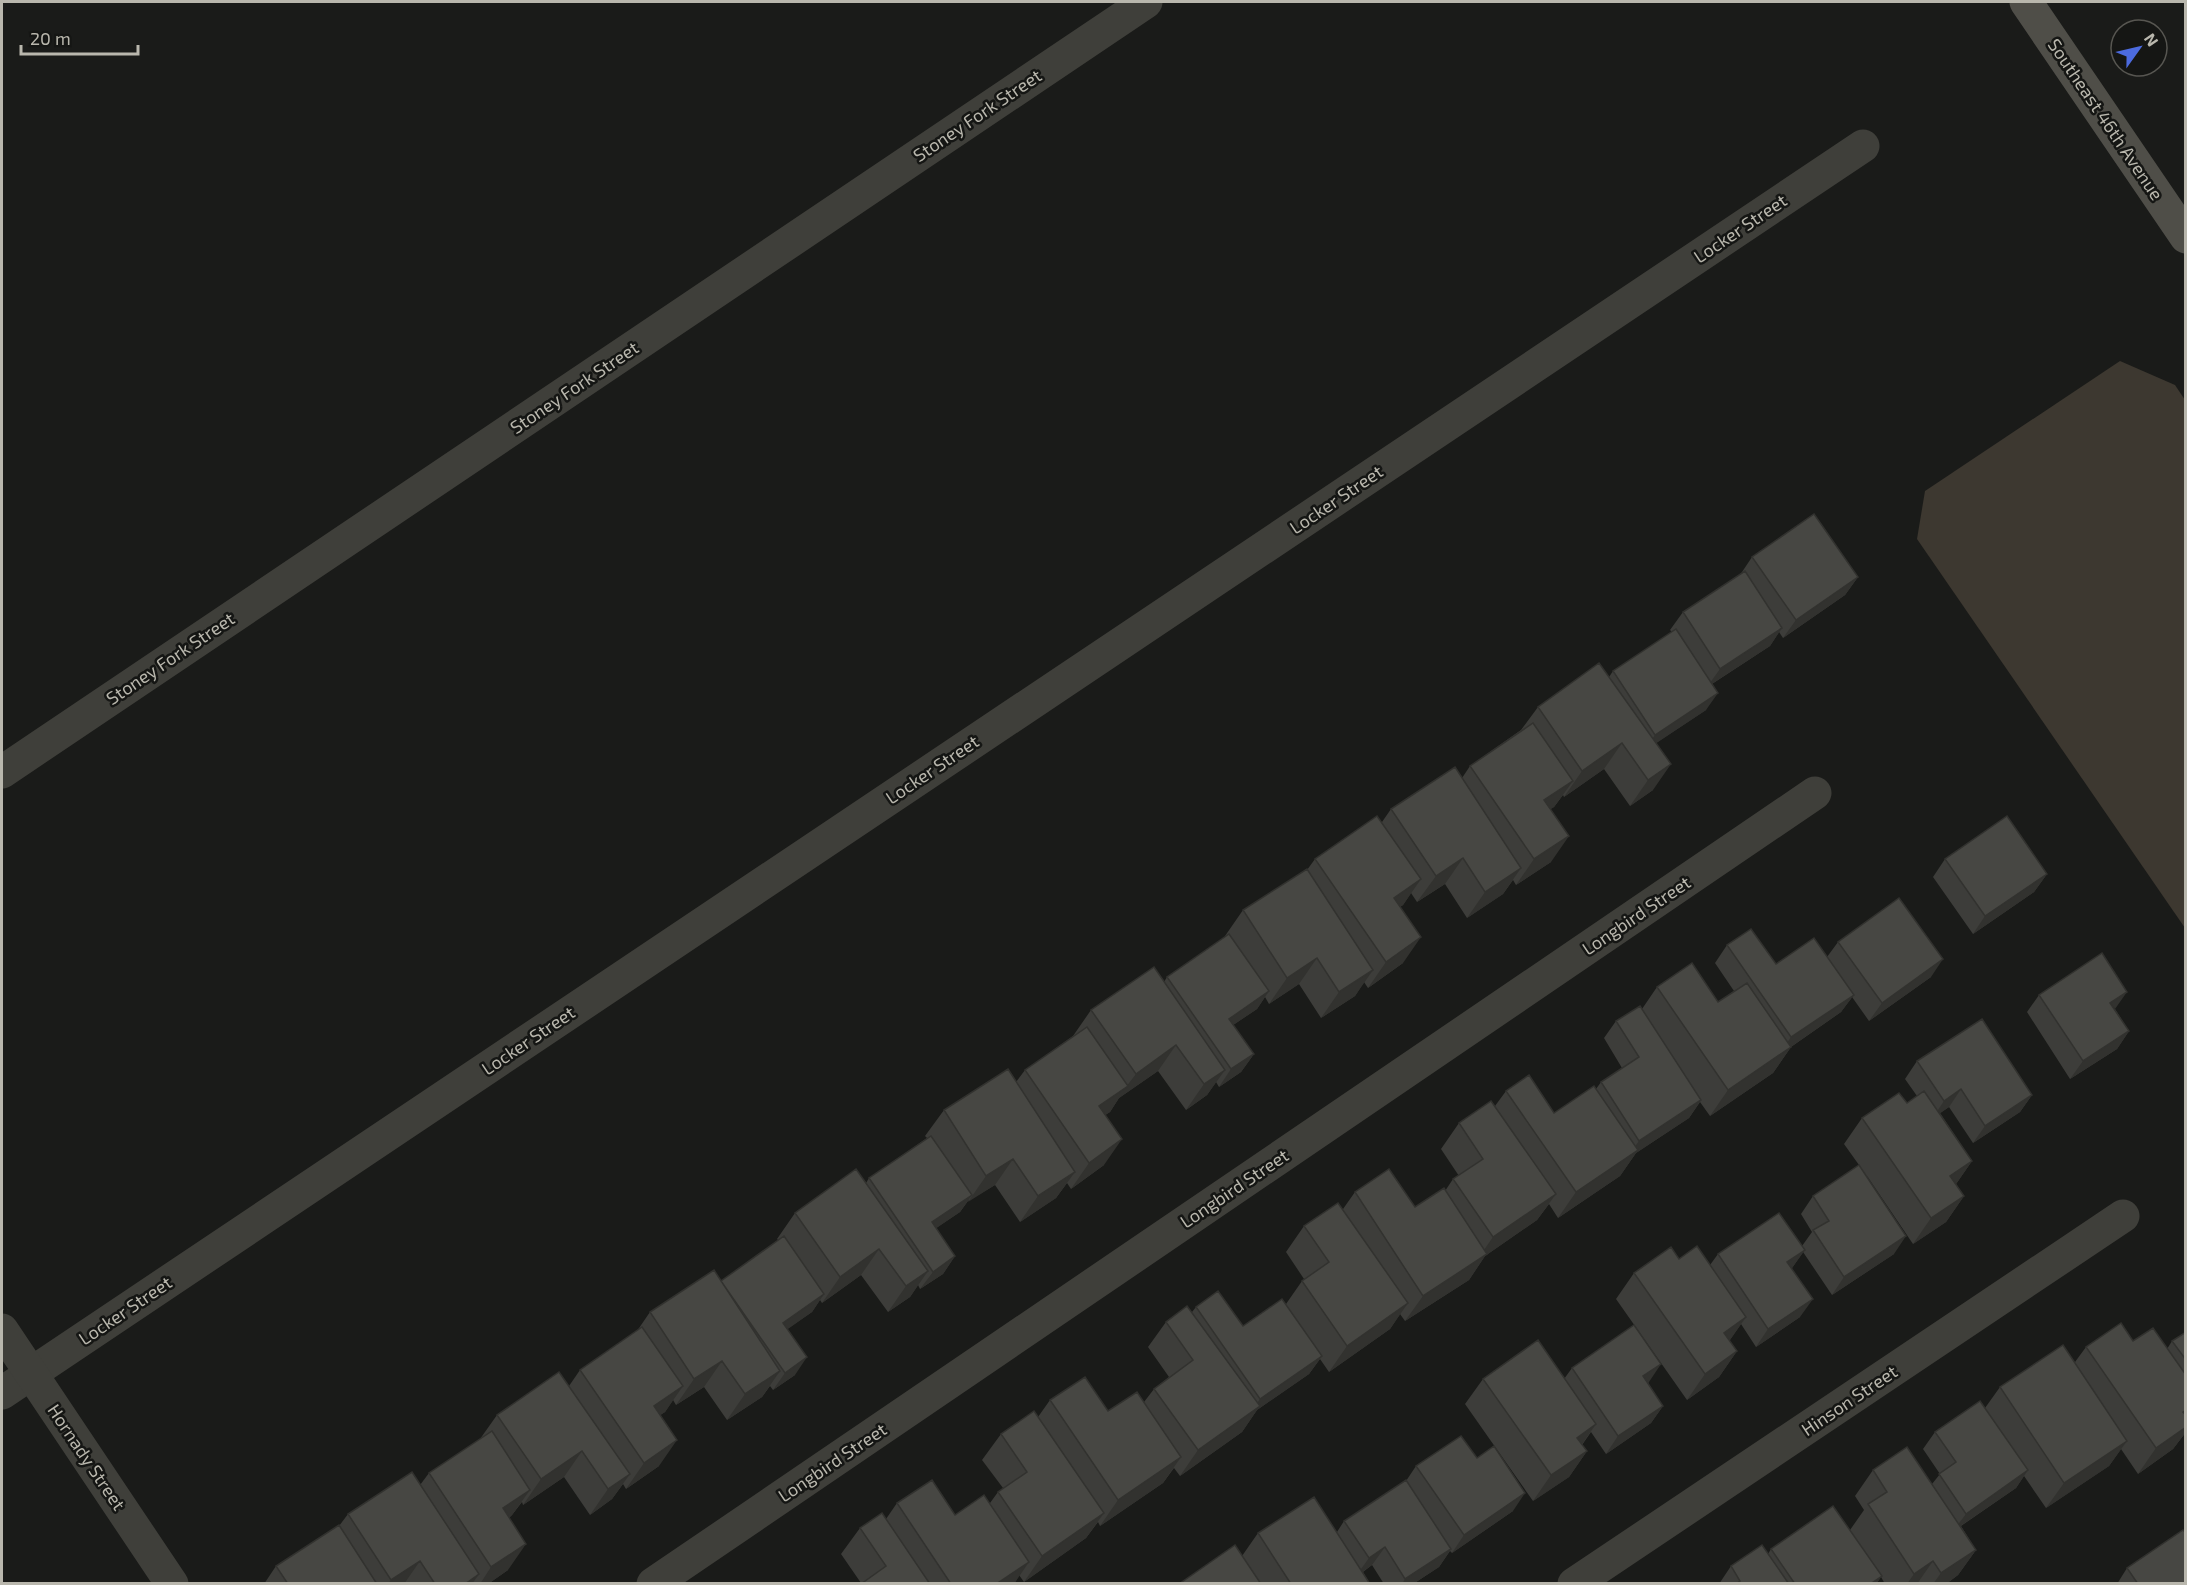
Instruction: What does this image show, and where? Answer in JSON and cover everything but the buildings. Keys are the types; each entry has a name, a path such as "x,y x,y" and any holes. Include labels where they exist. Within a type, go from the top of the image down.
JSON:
{"main road":[{"name":"Southeast 46th Avenue","path":"2026,2 2186,237"}],"street":[{"name":"Stoney Fork Street","path":"2,772 1146,2"},
{"name":"Locker Street","path":"2,1393 1863,146"},
{"name":"Longbird Street","path":"653,1584 1815,793"},
{"name":"Hinson Street","path":"1574,1584 2123,1216"},
{"name":"Hornady Street","path":"2,1330 172,1584"}],"shaded area":[{"path":"2120,361 2175,385 2185,400 2185,928 1917,539 1925,491"}]}
